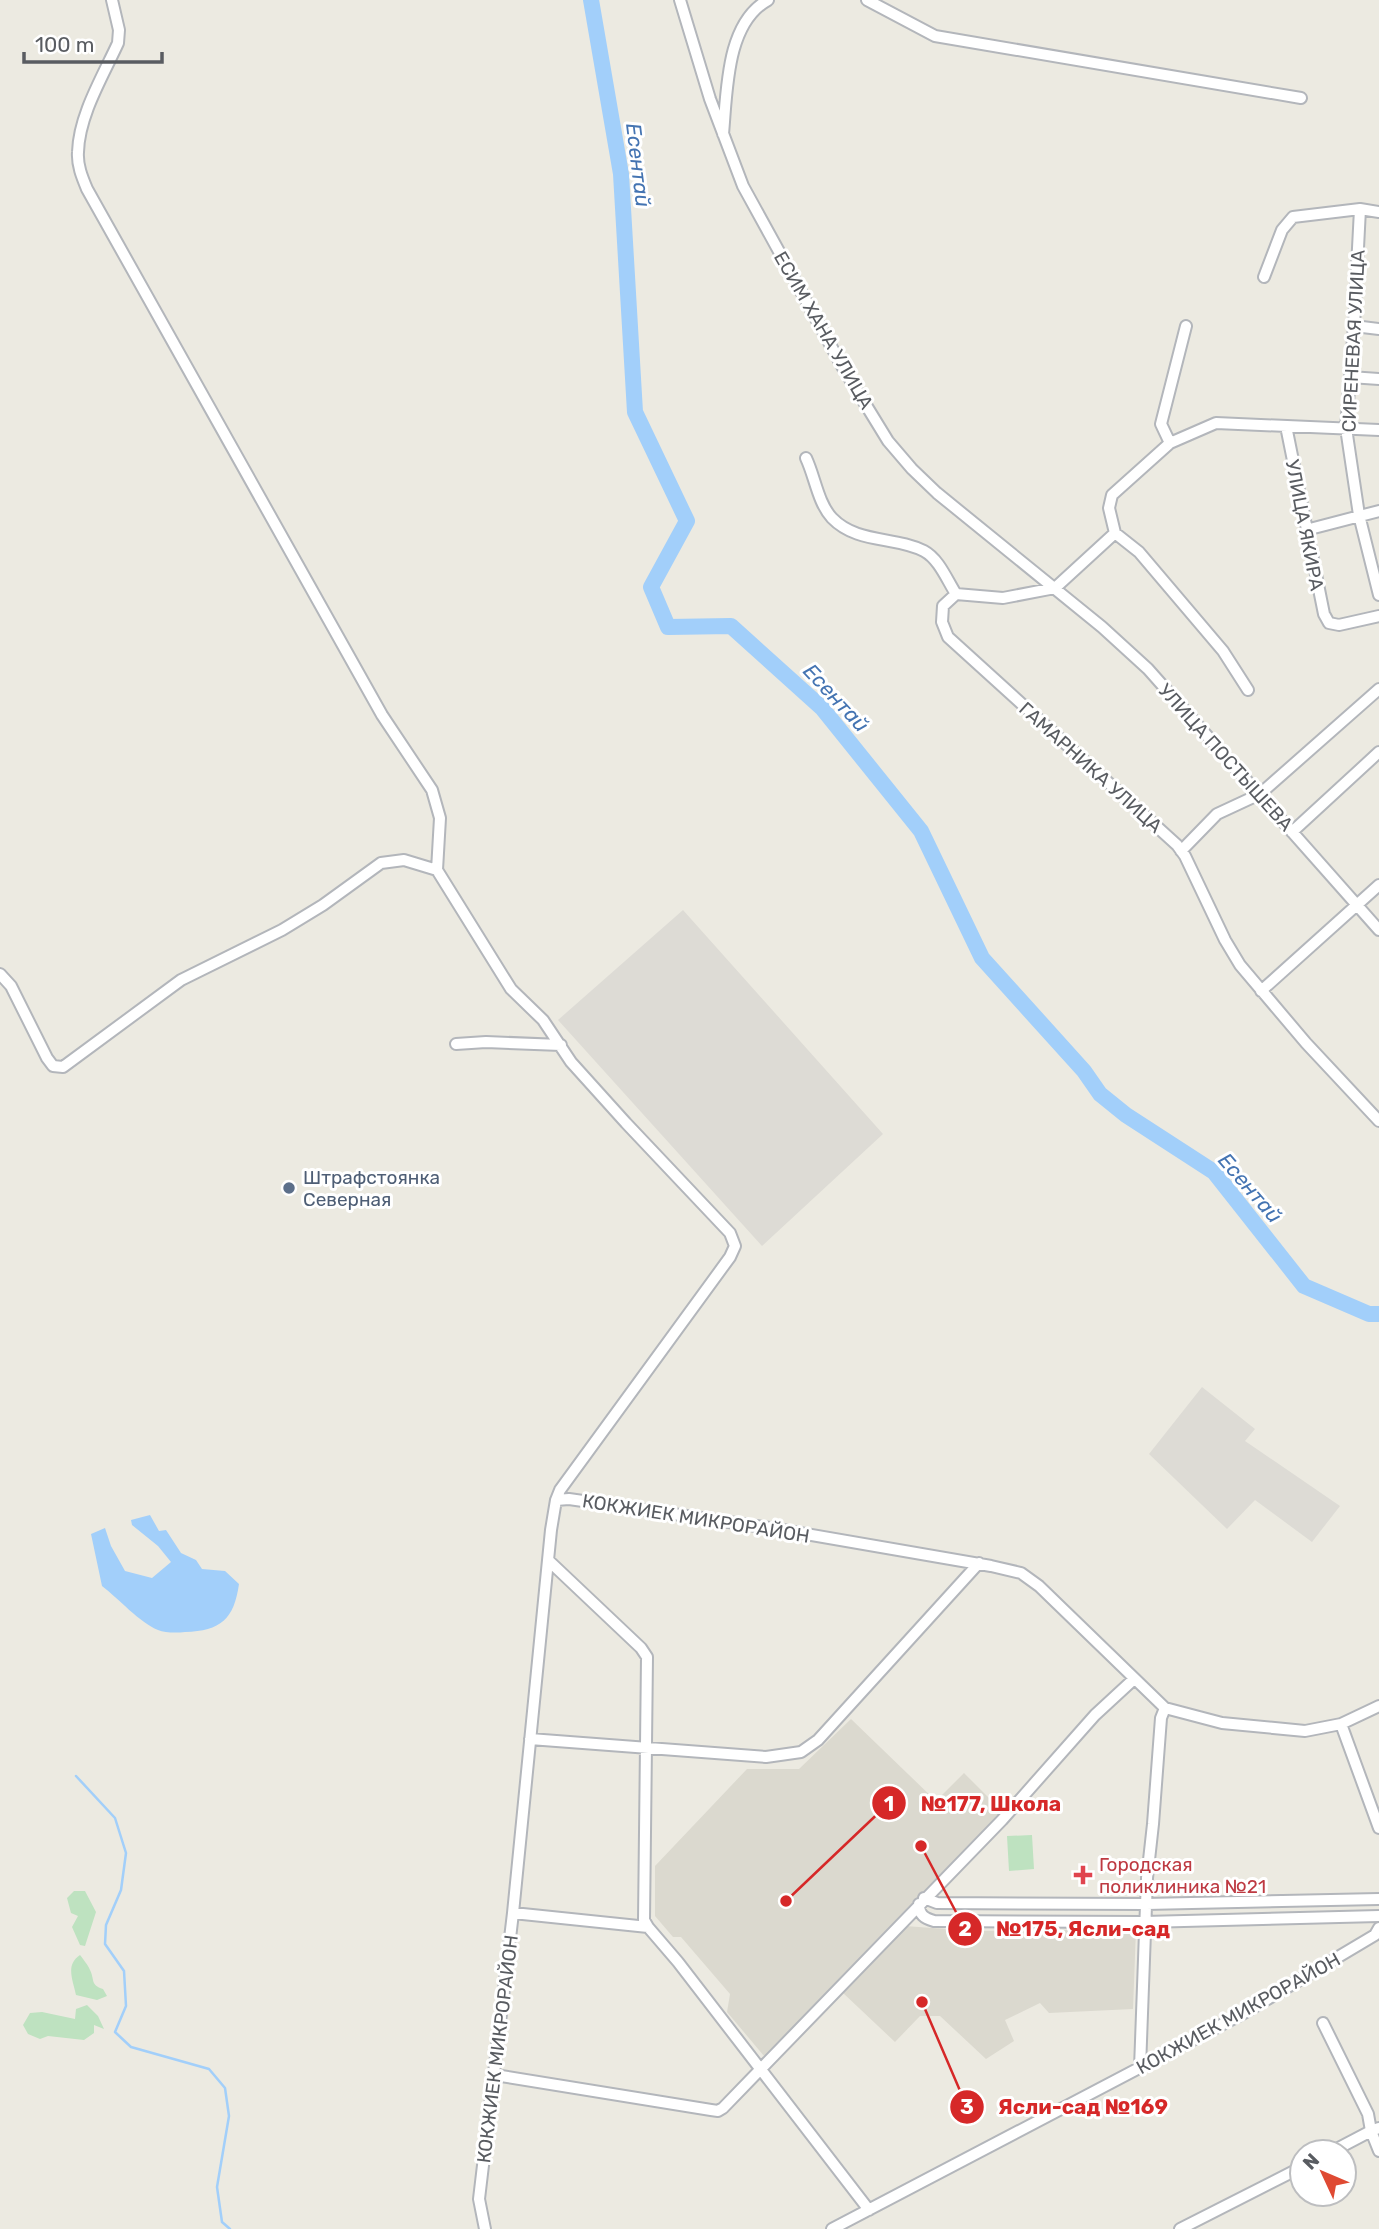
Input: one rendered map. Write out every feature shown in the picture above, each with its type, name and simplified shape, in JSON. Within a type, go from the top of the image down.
[{"type":"street","points":[[112,0],[119,30],[118,43],[86,114],[79,138],[78,154],[83,180],[130,269],[382,715],[432,790],[440,818],[437,870],[511,989],[543,1020],[571,1062],[730,1233],[736,1246],[560,1490],[556,1500]]},
{"type":"street","name":"ЕСИМ ХАНА УЛИЦА","points":[[680,0],[723,137],[743,186],[842,366],[888,441],[937,493],[1059,592]]},
{"type":"street","points":[[723,137],[728,85],[737,35],[756,6],[768,0]]},
{"type":"street","points":[[867,0],[934,36],[1301,98]]},
{"type":"street","points":[[1264,277],[1282,230],[1293,216],[1360,209],[1379,212]]},
{"type":"street","name":"СИРЕНЕВАЯ УЛИЦА","points":[[1360,209],[1346,428],[1359,516],[1379,595]]},
{"type":"street","points":[[1170,443],[1161,424],[1186,326]]},
{"type":"street","points":[[1354,326],[1379,328]]},
{"type":"street","points":[[1350,377],[1379,379]]},
{"type":"street","points":[[1248,690],[1223,651],[1139,552],[1115,533],[1109,508],[1112,495],[1170,443],[1216,423],[1379,430]]},
{"type":"street","name":"УЛИЦА ЯКИРА","points":[[1286,426],[1324,614],[1329,623],[1339,625],[1379,616]]},
{"type":"street","points":[[806,458],[817,490],[831,517],[844,527],[871,538],[924,551],[935,559],[956,594],[1003,598],[1059,592],[1115,533]]},
{"type":"street","points":[[1306,530],[1379,511]]},
{"type":"street","name":"УЛИЦА ПОСТЫШЕВА","points":[[1059,592],[1148,670],[1379,930]]},
{"type":"street","name":"ГАМАРНИКА УЛИЦА","points":[[956,594],[943,606],[942,622],[948,637],[1181,851],[1240,965],[1306,1043],[1379,1121]]},
{"type":"street","points":[[1181,851],[1217,814],[1260,794],[1379,690]]},
{"type":"street","points":[[1292,832],[1379,751]]},
{"type":"street","points":[[0,974],[11,986],[47,1058],[53,1066],[63,1067],[181,980],[282,930],[323,905],[381,863],[404,860],[437,870]]},
{"type":"street","points":[[1261,991],[1379,885]]},
{"type":"street","points":[[456,1044],[486,1042],[561,1045]]},
{"type":"street","name":"КОКЖИЕК МИКРОРАЙОН","points":[[485,2229],[479,2199],[513,1913],[556,1500],[569,1499],[777,1529],[979,1563],[1021,1573],[1039,1586],[1165,1708],[1222,1723],[1305,1731],[1341,1724],[1379,1706]]},
{"type":"street","points":[[548,1560],[641,1648],[647,1657],[644,1920],[869,2210]]},
{"type":"street","points":[[530,1739],[766,1757],[801,1752],[818,1740],[979,1563]]},
{"type":"street","points":[[495,2075],[718,2111],[1009,1813],[1095,1715],[1133,1679]]},
{"type":"street","points":[[1140,2068],[1146,1904],[1160,1718],[1165,1708]]},
{"type":"street","points":[[1341,1724],[1379,1828]]},
{"type":"street","points":[[921,1901],[1146,1904],[1379,1899]]},
{"type":"street","points":[[921,1901],[919,1912],[924,1918],[934,1921],[1145,1922],[1379,1916]]},
{"type":"street","points":[[513,1913],[648,1927]]},
{"type":"street","name":"КОКЖИЕК МИКРОРАЙОН","points":[[832,2229],[1244,2013],[1375,1935],[1379,1927]]},
{"type":"street","points":[[1323,2023],[1368,2114],[1379,2151]]},
{"type":"street","points":[[1358,2140],[1375,2133]]},
{"type":"street","points":[[1180,2229],[1288,2174]]},
{"type":"shaded area","points":[[683,910],[883,1134],[762,1246],[558,1020]]},
{"type":"shaded area","points":[[1202,1387],[1255,1429],[1245,1441],[1340,1506],[1312,1542],[1255,1500],[1227,1529],[1149,1454]]},
{"type":"shaded area","points":[[851,1719],[936,1801],[964,1773],[1004,1813],[767,2056],[764,2056],[727,2012],[730,1994],[681,1937],[673,1937],[655,1916],[655,1866],[747,1769],[799,1769]]},
{"type":"shaded area","points":[[905,1926],[973,1931],[1136,1929],[1133,2009],[1049,2013],[1040,2003],[1005,2020],[1014,2041],[986,2059],[940,2016],[920,2016],[895,2042],[842,1992]]},
{"type":"green space","points":[[1032,1835],[1034,1869],[1009,1871],[1007,1836]]},
{"type":"green space","points":[[74,1891],[85,1891],[96,1912],[85,1946],[80,1945],[72,1927],[78,1916],[71,1913],[67,1898]]},
{"type":"green space","points":[[80,1955],[89,1968],[94,1984],[103,1989],[107,1996],[97,2000],[76,1995],[71,1968]]},
{"type":"green space","points":[[87,2005],[98,2016],[104,2029],[94,2025],[94,2033],[84,2040],[48,2036],[40,2039],[28,2034],[23,2025],[30,2013],[42,2012],[75,2019],[76,2009]]},
{"type":"water","points":[[150,1515],[159,1531],[166,1530],[181,1553],[196,1560],[202,1569],[225,1571],[239,1584],[234,1606],[217,1626],[175,1633],[161,1631],[144,1622],[102,1586],[91,1534],[105,1528],[111,1546],[125,1571],[152,1578],[171,1562],[158,1546],[132,1525],[131,1520]]},
{"type":"waterway","name":"Есентай","points":[[591,0],[621,174],[635,412],[687,521],[651,587],[668,627],[731,626],[822,708],[921,831],[982,958],[1084,1071],[1100,1094],[1126,1115],[1214,1172],[1304,1286],[1369,1314],[1379,1314]]},
{"type":"waterway","points":[[76,1776],[115,1818],[126,1853],[121,1890],[106,1925],[105,1944],[124,1971],[126,2006],[115,2032],[131,2047],[209,2069],[225,2088],[229,2116],[217,2187],[222,2222],[230,2229]]},
{"type":"place","name":"Штрафстоянка Северная","points":[[289,1188]]},
{"type":"place","name":"№175, Ясли-сад","points":[[921,1846]]},
{"type":"place","name":"Городская поликлиника №21","points":[[1083,1875]]},
{"type":"place","name":"№177, Школа","points":[[786,1901]]},
{"type":"place","name":"Ясли-сад №169","points":[[922,2002]]}]
